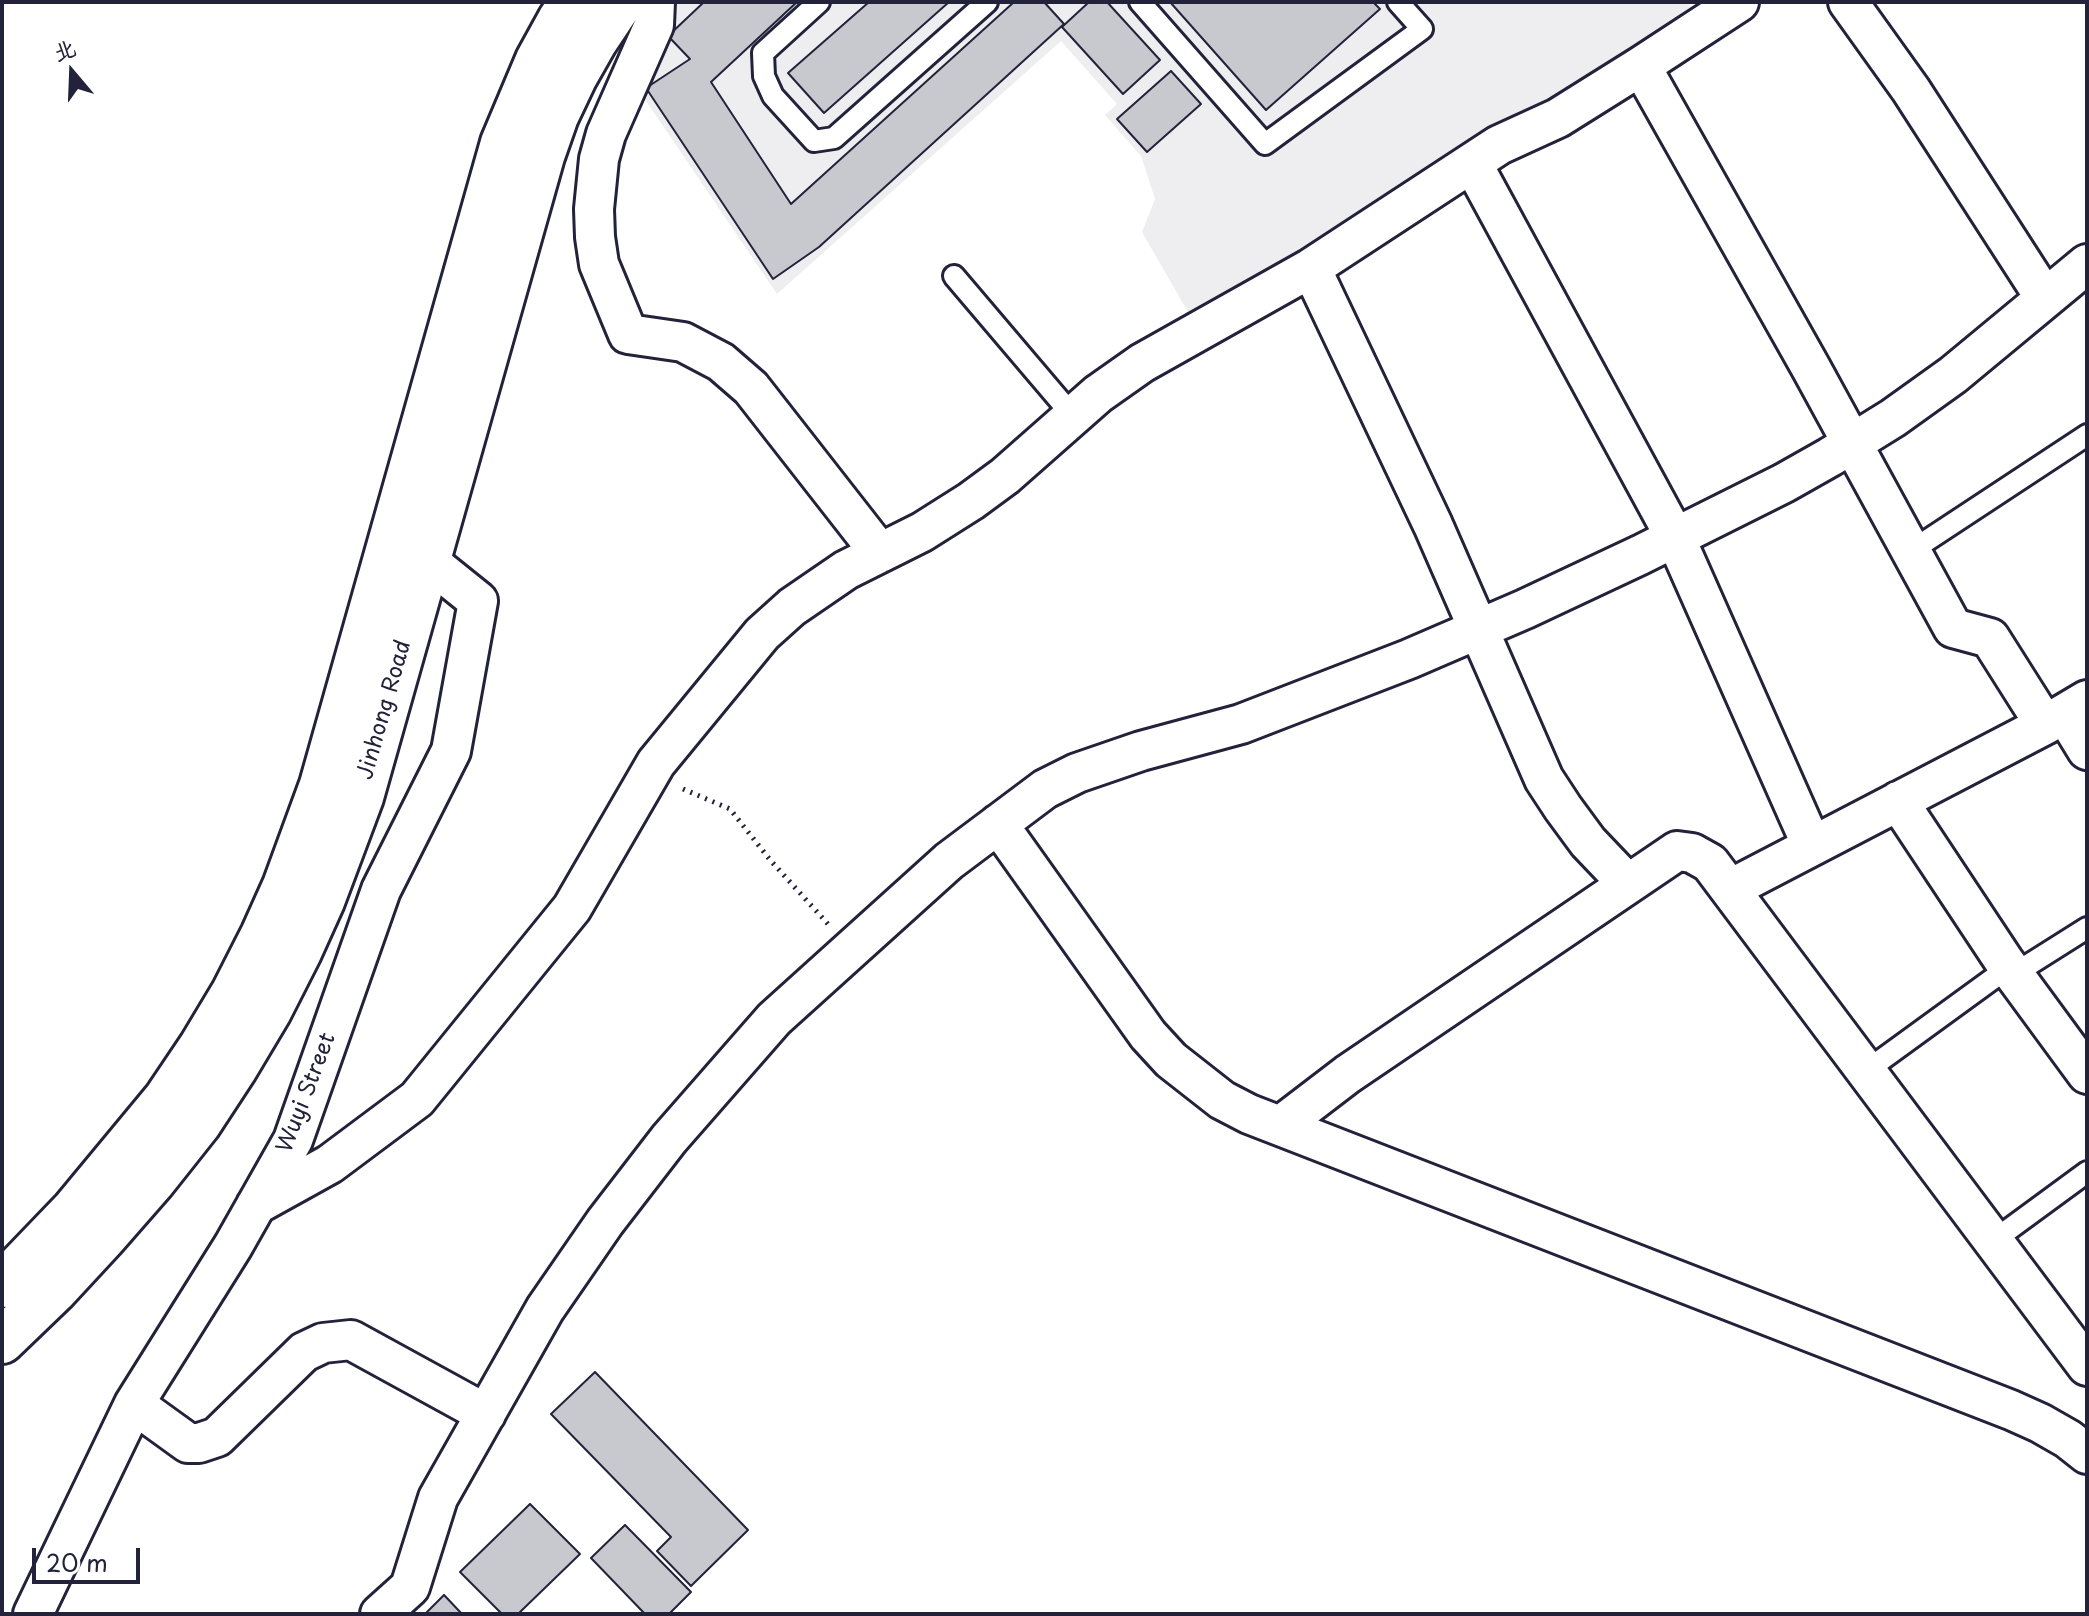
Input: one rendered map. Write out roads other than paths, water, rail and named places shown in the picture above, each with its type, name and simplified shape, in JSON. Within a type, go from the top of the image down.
[{"type":"main road","name":"Jinhong Road","points":[[2,1285],[74,1210],[166,1099],[234,992],[280,899],[322,785],[503,143],[538,60],[572,2]]},
{"type":"main road","name":"Jinhong Road","points":[[2,1341],[64,1280],[153,1181],[199,1123],[269,1011],[322,901],[361,797],[542,156],[574,78],[621,2]]},
{"type":"street","points":[[655,2],[654,25],[606,134],[599,159],[594,209],[599,264],[628,334],[683,342],[721,362],[751,388],[880,553]]},
{"type":"street","points":[[256,1205],[330,1164],[417,1099],[572,908],[656,763],[762,634],[792,607],[846,570],[922,532],[971,501],[1005,476],[1098,394],[1142,363],[1311,268],[1499,145],[1558,118],[1739,2]]},
{"type":"street","points":[[1848,2],[1911,90],[2045,298]]},
{"type":"street","points":[[1641,66],[1953,628],[1990,638],[2065,713],[2087,750]]},
{"type":"street","points":[[1472,163],[1675,537],[1812,846]]},
{"type":"street","points":[[1311,268],[1433,525],[1544,779],[1588,842],[1628,884]]},
{"type":"street","points":[[380,1614],[410,1587],[438,1498],[545,1309],[605,1222],[669,1139],[774,1019],[949,861],[1045,789],[1077,773],[1141,751],[1241,724],[1409,659],[1525,609],[1784,483],[1893,418],[1953,375],[2045,298],[2085,269]]},
{"type":"street","name":"Wuyi Street","points":[[33,1614],[134,1404],[233,1246],[293,1140],[381,890],[451,751],[478,601],[427,560]]},
{"type":"street","points":[[1730,889],[2065,713]]},
{"type":"street","points":[[1898,801],[2012,971],[2087,1074]]},
{"type":"street","points":[[998,824],[1148,1035],[1196,1082],[1222,1100],[1249,1114],[2011,1410],[2049,1428],[2087,1453]]},
{"type":"street","points":[[1280,1126],[1348,1074],[1677,851],[1692,853],[1710,863],[2087,1366]]},
{"type":"street","points":[[134,1404],[188,1443],[199,1443],[217,1437],[304,1352],[323,1343],[351,1340],[486,1414]]},
{"type":"lane","points":[[819,2],[763,53],[764,76],[773,96],[814,141],[834,138],[987,2]]},
{"type":"lane","points":[[1140,2],[1265,144],[1422,29],[1398,2]]},
{"type":"lane","points":[[954,276],[1073,416]]},
{"type":"lane","points":[[1911,551],[2087,435]]},
{"type":"lane","points":[[1866,1071],[2012,971],[2087,928]]},
{"type":"lane","points":[[1993,1241],[2087,1172]]}]
